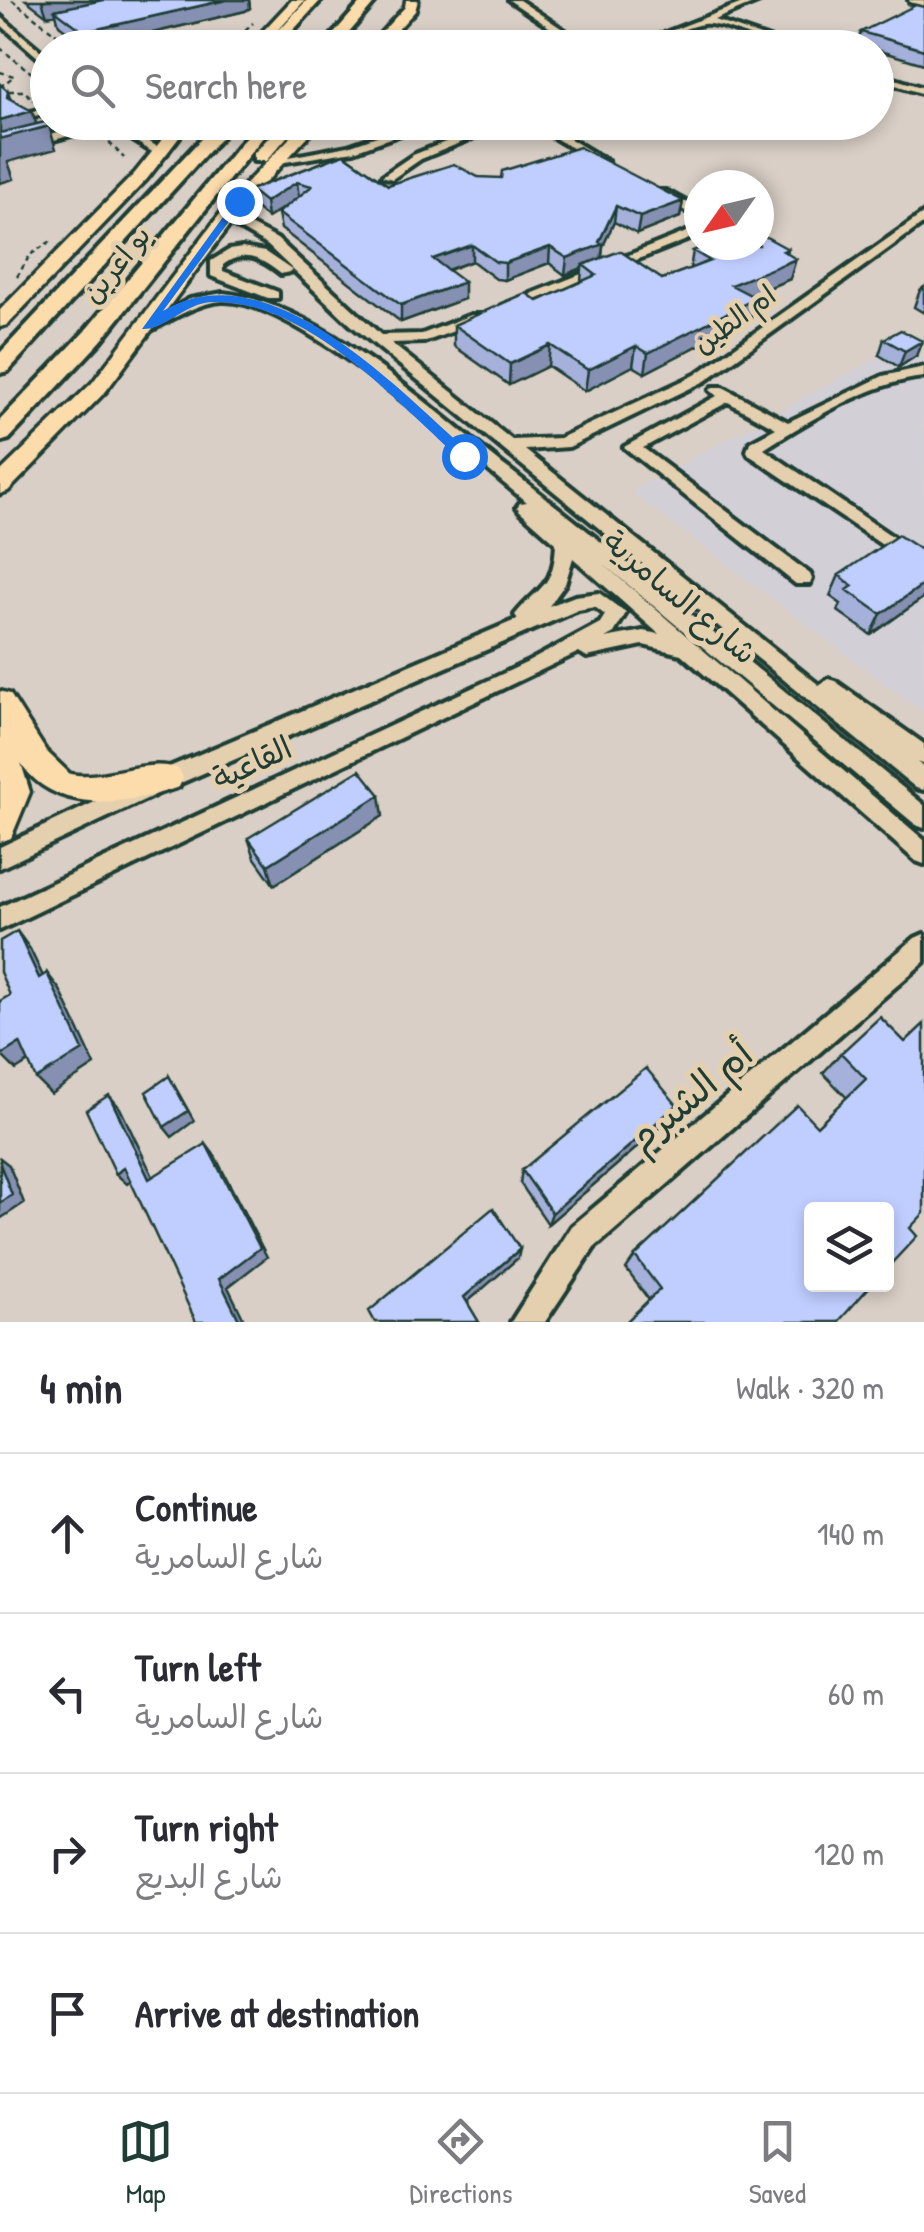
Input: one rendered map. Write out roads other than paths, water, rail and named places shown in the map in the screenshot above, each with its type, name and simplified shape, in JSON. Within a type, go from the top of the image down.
[{"type":"highway","points":[[286,30],[314,0]]},
{"type":"highway","points":[[344,30],[370,0]]},
{"type":"highway","points":[[369,30],[378,18]]},
{"type":"highway","points":[[144,214],[155,186],[189,140]]},
{"type":"highway","name":"بو اعرين","points":[[0,366],[211,140]]},
{"type":"highway","name":"بو اعرين","points":[[0,434],[93,336],[253,140]]},
{"type":"highway","points":[[197,210],[235,184],[285,140]]},
{"type":"main road","points":[[270,30],[299,0]]},
{"type":"main road","points":[[390,30],[411,8],[412,0]]},
{"type":"main road","points":[[0,320],[171,140]]},
{"type":"main road","points":[[0,486],[99,387],[228,219],[279,160],[290,140]]},
{"type":"main road","points":[[0,702],[39,770],[54,784],[84,790],[168,778]]},
{"type":"main road","points":[[0,744],[14,792],[0,828]]},
{"type":"street","points":[[513,0],[559,30]]},
{"type":"street","points":[[679,30],[758,0]]},
{"type":"street","points":[[913,0],[924,3]]},
{"type":"street","points":[[0,19],[30,46]]},
{"type":"street","points":[[706,20],[736,30]]},
{"type":"street","points":[[894,82],[924,92]]},
{"type":"street","points":[[20,116],[30,112]]},
{"type":"street","points":[[0,152],[43,140]]},
{"type":"street","points":[[139,140],[161,154]]},
{"type":"street","points":[[304,140],[311,148],[337,151]]},
{"type":"street","points":[[279,160],[337,151],[372,140]]},
{"type":"street","points":[[388,176],[417,157],[460,140]]},
{"type":"street","points":[[564,140],[614,168]]},
{"type":"street","points":[[564,155],[580,149]]},
{"type":"street","points":[[648,186],[684,206]]},
{"type":"street","name":"ام الطين","points":[[510,445],[564,443],[700,378],[916,231],[924,217]]},
{"type":"street","name":"شارع السامرية","points":[[228,219],[263,229],[344,312],[411,368],[924,780]]},
{"type":"street","points":[[377,339],[424,338],[684,237]]},
{"type":"street","points":[[344,312],[317,298],[262,254],[237,252],[216,264],[219,276],[275,295],[355,357]]},
{"type":"street","name":"شارع السامرية","points":[[146,327],[179,306],[210,298],[236,298],[283,313],[355,357],[557,516],[924,818]]},
{"type":"street","points":[[411,368],[424,338]]},
{"type":"street","points":[[924,372],[906,372],[756,446],[754,451],[924,567]]},
{"type":"street","points":[[700,378],[789,429]]},
{"type":"street","name":"شارع السامرية","points":[[395,389],[409,410],[696,651],[924,854]]},
{"type":"street","points":[[728,396],[632,448],[804,578]]},
{"type":"street","points":[[554,480],[554,461],[564,443]]},
{"type":"street","name":"القاعية","points":[[472,647],[532,610],[553,592],[564,568],[565,542]]},
{"type":"street","name":"القاعية","points":[[0,858],[168,778],[584,600],[600,600],[612,607],[613,624],[533,668],[0,919]]},
{"type":"street","name":"شارع السامرية","points":[[745,636],[775,651],[924,756]]},
{"type":"street","name":"القاعية","points":[[533,668],[616,640],[660,639],[696,651]]},
{"type":"street","name":"أم الشبرم","points":[[527,1322],[583,1237],[924,946]]}]
